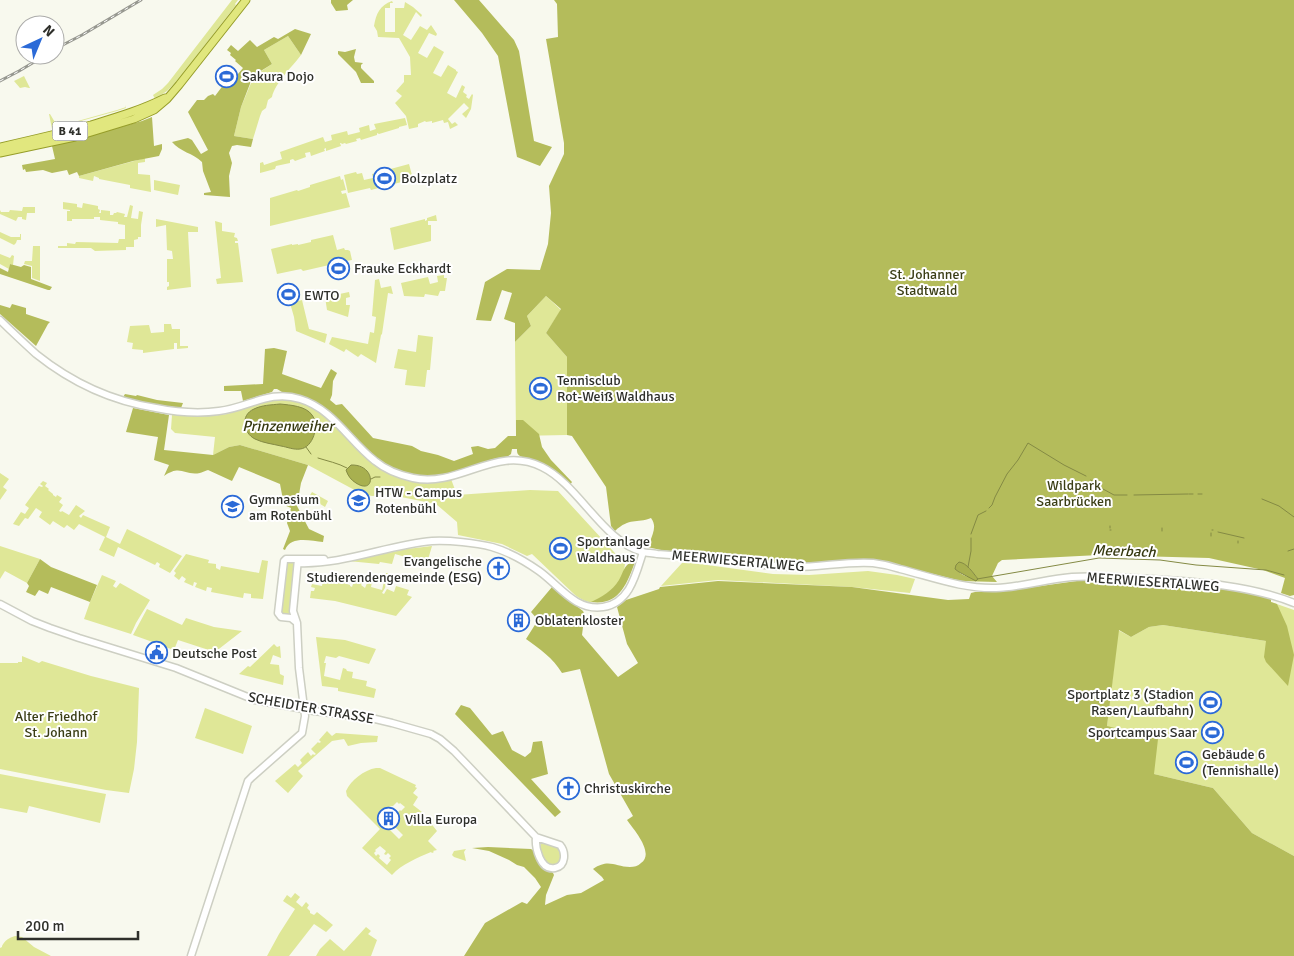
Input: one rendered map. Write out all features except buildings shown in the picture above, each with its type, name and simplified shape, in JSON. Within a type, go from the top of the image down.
[{"type":"main road","name":"B 41","points":[[0,153],[70,138],[134,119],[154,110],[184,80],[246,0]]},
{"type":"main road","name":"B 41","points":[[0,147],[71,131],[133,112],[172,94]]},
{"type":"main road","name":"MEERWIESERTALWEG","points":[[0,320],[57,369],[85,386],[107,396],[133,404],[171,411],[206,412],[230,410],[264,398],[277,396],[299,398],[325,412],[376,462],[391,471],[419,479],[451,477],[494,462],[510,460],[527,461],[544,468],[557,477],[614,536],[630,547],[643,552],[788,567],[862,562],[877,563],[952,584],[978,588],[1010,587],[1084,577],[1172,581],[1251,590],[1294,602]]},
{"type":"main road","points":[[293,617],[279,616],[278,610],[284,561],[286,559],[298,561],[356,557],[432,541],[490,547],[511,554],[529,564],[578,604],[594,608],[607,606],[625,595],[633,582],[643,552]]},
{"type":"main road","points":[[191,956],[248,781],[302,733],[305,716],[298,668],[297,623],[293,617],[298,561]]},
{"type":"main road","name":"SCHEIDTER STRASSE","points":[[0,604],[44,626],[175,668],[243,696],[304,709],[380,720],[435,737],[454,750],[536,837],[557,843],[563,847],[564,858],[558,867],[548,867],[540,859],[536,846],[536,837]]},
{"type":"green space","points":[[232,0],[238,0],[236,5],[178,80],[155,99],[153,95],[168,83]]},
{"type":"green space","points":[[331,0],[353,0],[347,5],[348,10],[336,11]]},
{"type":"green space","points":[[454,0],[479,0],[514,40],[519,51],[534,141],[552,147],[540,166],[517,157],[498,56],[482,33]]},
{"type":"green space","name":"St. Johanner Stadtwald","points":[[554,0],[1294,0],[1294,595],[1290,596],[1281,593],[1285,578],[1263,570],[1209,558],[1099,555],[1002,560],[998,563],[992,576],[997,582],[961,581],[877,560],[781,564],[712,556],[696,551],[688,553],[661,550],[638,545],[640,538],[650,542],[654,527],[651,518],[629,522],[615,531],[611,526],[606,487],[572,436],[567,435],[567,357],[546,333],[561,309],[546,296],[527,316],[531,326],[515,342],[515,323],[504,319],[512,293],[502,290],[491,321],[476,320],[485,282],[507,269],[540,270],[548,244],[551,213],[549,186],[564,154],[564,143],[546,39],[558,37],[557,4]],"holes":[[[956,565],[968,567],[978,579],[966,576],[956,569]]]},
{"type":"green space","points":[[392,1],[393,3],[390,3],[390,8],[385,8],[385,32],[395,32],[395,8],[404,8],[405,2],[413,7],[422,15],[421,17],[416,12],[403,35],[411,40],[420,26],[427,30],[431,25],[437,34],[436,36],[429,33],[418,53],[427,58],[434,46],[444,52],[433,73],[441,77],[448,65],[458,72],[447,93],[456,98],[462,85],[465,87],[463,92],[467,95],[466,97],[469,99],[473,95],[471,109],[466,118],[462,114],[469,108],[464,103],[448,119],[452,124],[455,122],[458,125],[450,129],[448,122],[444,123],[443,120],[432,123],[432,121],[425,121],[418,124],[418,127],[409,129],[406,116],[395,103],[402,96],[396,91],[404,82],[404,75],[411,75],[410,57],[399,38],[378,37],[374,26],[379,10]]},
{"type":"green space","points":[[295,29],[311,34],[301,55],[288,36],[264,50],[272,64],[253,76],[241,107],[234,136],[253,139],[251,147],[232,146],[229,153],[232,163],[229,176],[230,197],[204,195],[204,193],[211,192],[203,171],[202,162],[172,142],[188,138],[192,140],[201,154],[208,150],[188,112],[197,100],[204,100],[213,94],[215,96],[224,84],[227,87],[243,68],[227,50],[231,45],[238,51],[250,40],[257,47],[274,37],[278,39]]},
{"type":"green space","points":[[288,36],[301,55],[280,81],[272,97],[268,100],[266,108],[260,116],[253,139],[234,136],[241,107],[254,76],[272,64],[264,50]]},
{"type":"green space","points":[[356,49],[355,62],[363,63],[361,68],[374,83],[361,83],[356,72],[338,54],[338,51],[345,52]]},
{"type":"green space","points":[[24,76],[30,88],[20,88],[14,81]]},
{"type":"green space","points":[[126,107],[52,129],[49,114],[56,124],[59,123],[60,126]]},
{"type":"green space","points":[[152,117],[154,146],[162,144],[159,156],[79,176],[77,172],[69,175],[67,170],[52,173],[43,170],[26,172],[25,169],[23,170],[22,165],[55,159],[52,146]]},
{"type":"green space","points":[[405,118],[407,125],[377,133],[377,135],[361,140],[360,138],[356,139],[357,141],[346,144],[340,143],[341,146],[326,151],[326,148],[324,149],[325,151],[311,156],[310,152],[305,153],[306,157],[295,161],[293,159],[290,160],[290,163],[276,166],[275,169],[260,173],[260,163],[263,162],[264,165],[282,159],[280,152],[323,137],[325,142],[332,140],[331,135],[347,131],[348,135],[360,132],[359,128],[369,125],[370,131],[376,129],[374,124]]},
{"type":"green space","points":[[145,158],[145,162],[138,163],[138,174],[150,175],[151,192],[130,188],[130,185],[99,179],[94,176],[93,181],[79,178],[79,176]]},
{"type":"green space","points":[[409,164],[413,179],[371,190],[370,188],[348,193],[344,175],[356,172],[357,174],[362,173],[364,180],[373,178],[372,174]]},
{"type":"green space","points":[[340,176],[341,180],[343,179],[346,190],[341,191],[342,194],[346,193],[350,207],[270,226],[270,198],[298,191],[310,187],[310,185]]},
{"type":"green space","points":[[154,180],[180,185],[178,195],[154,190]]},
{"type":"green space","points":[[63,202],[77,204],[77,207],[82,208],[83,203],[98,206],[99,213],[101,213],[101,210],[110,211],[110,215],[117,212],[125,214],[124,217],[127,217],[130,205],[133,206],[131,218],[138,219],[139,211],[143,212],[141,237],[134,240],[134,247],[126,247],[126,250],[95,251],[91,248],[58,248],[58,246],[67,246],[67,243],[118,243],[119,239],[125,239],[125,225],[118,224],[118,222],[100,220],[100,217],[67,221],[67,211],[70,210],[63,209]]},
{"type":"green space","points":[[23,207],[35,207],[35,213],[27,213],[26,220],[18,217],[16,221],[0,214],[0,210],[1,212],[9,212],[10,210],[22,211]]},
{"type":"green space","points":[[436,215],[437,221],[428,221],[428,225],[431,225],[431,241],[394,250],[390,228],[425,219],[425,221],[427,218]]},
{"type":"green space","points":[[156,219],[198,227],[198,232],[188,232],[191,287],[167,290],[169,282],[167,282],[167,259],[173,259],[172,251],[167,250],[166,225],[156,227]]},
{"type":"green space","points":[[215,221],[222,223],[222,231],[235,233],[234,237],[238,241],[235,241],[235,243],[238,243],[243,282],[217,284],[216,279],[221,278]]},
{"type":"green space","points":[[0,232],[11,237],[20,237],[21,234],[21,240],[17,240],[14,245],[0,238]]},
{"type":"green space","points":[[333,235],[337,250],[344,248],[350,251],[352,260],[341,262],[340,257],[337,258],[338,263],[303,271],[301,269],[277,274],[271,249],[292,244],[298,245]]},
{"type":"green space","points":[[33,246],[40,246],[40,281],[32,278],[32,266],[24,264],[25,261],[32,261]]},
{"type":"green space","points":[[0,254],[10,258],[12,255],[14,256],[13,265],[10,264],[9,269],[0,264]]},
{"type":"green space","points":[[10,264],[31,267],[31,279],[52,287],[48,290],[0,274],[0,268],[8,272]]},
{"type":"green space","points":[[444,275],[444,278],[447,278],[445,291],[440,291],[438,296],[425,294],[424,297],[404,296],[401,283],[428,277],[430,284],[438,282],[437,276]]},
{"type":"green space","points":[[379,279],[381,288],[391,286],[393,294],[388,293],[376,363],[361,354],[358,357],[346,349],[344,352],[329,344],[332,337],[368,344],[370,332],[374,333],[376,317],[372,316],[375,280]]},
{"type":"green space","points":[[349,292],[350,297],[346,298],[346,305],[350,305],[348,317],[327,310],[325,297]]},
{"type":"green space","name":"Tennisclub Rot-Weiß Waldhaus","points":[[546,296],[561,310],[546,333],[567,357],[567,435],[516,436],[515,342],[531,326],[527,316]]},
{"type":"green space","points":[[302,300],[309,329],[327,334],[325,343],[296,331],[290,303]]},
{"type":"green space","points":[[12,304],[26,308],[26,314],[50,322],[36,346],[0,314],[0,305],[10,308]]},
{"type":"green space","points":[[164,324],[171,324],[172,329],[180,329],[180,346],[188,346],[188,348],[177,349],[177,343],[174,343],[174,349],[143,353],[143,350],[132,349],[133,343],[127,342],[130,326],[149,325],[151,333],[164,332]]},
{"type":"green space","points":[[418,335],[433,337],[430,370],[427,370],[425,387],[405,385],[407,370],[394,368],[398,349],[416,352]]},
{"type":"green space","points":[[274,348],[287,351],[282,374],[321,388],[331,369],[337,373],[333,381],[330,400],[336,405],[342,404],[373,438],[412,446],[421,451],[454,461],[473,454],[471,447],[495,448],[508,436],[516,436],[516,420],[523,420],[539,434],[542,447],[551,460],[572,482],[570,485],[558,473],[547,466],[521,457],[517,449],[512,449],[511,454],[507,457],[493,459],[450,474],[429,477],[402,472],[377,459],[344,426],[299,396],[274,389],[272,392],[243,401],[241,391],[224,391],[224,386],[263,384],[265,349]]},
{"type":"green space","points":[[125,394],[183,403],[181,408],[150,404],[123,397]]},
{"type":"green space","points":[[281,398],[303,402],[324,414],[390,473],[451,479],[457,495],[530,490],[558,491],[625,564],[621,584],[604,598],[587,602],[575,595],[532,554],[527,556],[502,544],[458,535],[457,522],[436,504],[391,495],[372,496],[362,494],[308,465],[240,445],[229,447],[213,455],[215,437],[175,433],[171,429],[172,415],[210,416],[227,414]]},
{"type":"green space","points":[[133,408],[169,415],[164,450],[213,455],[229,447],[240,445],[308,465],[301,483],[297,506],[309,529],[324,536],[323,542],[296,541],[288,545],[285,550],[283,549],[290,531],[287,523],[291,508],[284,505],[280,484],[239,467],[232,481],[208,470],[201,473],[175,471],[164,476],[169,465],[154,460],[158,437],[126,432]]},
{"type":"green space","points":[[0,473],[9,479],[3,487],[7,490],[0,500]]},
{"type":"green space","points":[[43,481],[47,483],[45,486],[53,495],[62,498],[59,502],[63,505],[59,511],[69,515],[76,505],[85,511],[79,516],[81,518],[83,515],[110,527],[106,537],[120,544],[127,529],[182,556],[170,573],[159,567],[160,564],[157,562],[155,565],[118,547],[114,557],[99,550],[105,537],[79,524],[74,530],[67,525],[64,528],[53,521],[50,525],[39,517],[42,512],[36,508],[28,519],[25,518],[19,526],[13,524],[21,512],[25,514],[29,508],[25,505],[39,486],[43,486],[40,484]]},
{"type":"green space","points":[[312,492],[328,501],[325,507],[309,497]]},
{"type":"green space","points":[[0,546],[40,559],[27,583],[5,571],[0,579]]},
{"type":"green space","points":[[432,546],[427,563],[395,554],[392,564],[348,561],[407,549]]},
{"type":"green space","points":[[186,554],[209,560],[208,563],[216,564],[216,568],[220,570],[221,566],[259,573],[262,560],[268,561],[263,599],[251,598],[251,594],[244,593],[243,598],[211,592],[212,588],[207,587],[206,591],[195,587],[197,583],[194,582],[193,586],[184,582],[186,579],[182,576],[179,580],[174,576],[176,573],[174,571]]},
{"type":"green space","points":[[40,559],[51,567],[97,585],[90,602],[51,587],[48,594],[39,590],[35,596],[26,592],[29,586],[27,583]]},
{"type":"green space","points":[[293,561],[295,564],[291,614],[287,616],[280,614],[285,564]]},
{"type":"green space","points":[[632,561],[635,562],[625,585],[615,597],[609,601],[591,602],[603,596],[613,587],[619,580],[625,567]]},
{"type":"green space","points":[[685,562],[773,574],[809,575],[868,571],[915,579],[910,593],[852,587],[718,580],[661,586]]},
{"type":"green space","points":[[386,573],[388,573],[382,593],[384,594],[387,589],[394,592],[396,586],[409,590],[407,595],[412,597],[396,616],[335,601],[310,598],[311,591],[314,591],[315,588],[311,587],[312,584],[322,586],[323,580],[348,582],[347,584],[352,587],[354,581],[363,582],[361,585],[365,588],[370,576],[373,577],[371,587],[382,590]]},
{"type":"green space","points":[[102,575],[116,581],[113,586],[116,588],[120,583],[150,600],[131,634],[84,619]]},
{"type":"green space","points":[[1084,580],[1144,582],[1229,590],[1271,598],[1271,602],[1277,604],[1287,626],[1294,655],[1288,686],[1266,662],[1264,657],[1266,641],[1163,625],[1149,627],[1131,637],[1119,630],[1107,726],[1158,739],[1154,774],[1213,788],[1252,833],[1294,856],[1294,956],[464,956],[485,923],[522,902],[527,904],[541,887],[524,867],[489,851],[472,848],[531,849],[534,851],[537,858],[554,875],[546,895],[545,905],[567,895],[581,893],[604,880],[593,869],[603,864],[633,867],[645,859],[645,848],[627,820],[633,816],[609,774],[580,669],[562,673],[550,658],[526,639],[538,620],[531,612],[552,587],[583,611],[587,621],[583,627],[582,635],[618,677],[638,663],[627,644],[617,607],[626,600],[659,589],[660,587],[718,581],[852,587],[948,600],[969,599],[971,593],[975,592],[1006,591]]},
{"type":"green space","name":"Sportcampus Saar","points":[[1271,602],[1294,610],[1294,856],[1252,833],[1213,788],[1154,774],[1107,726],[1118,630],[1131,637],[1149,627],[1163,625],[1266,641]]},
{"type":"green space","points":[[147,609],[182,625],[186,618],[214,627],[242,631],[215,652],[178,640],[174,650],[165,647],[165,644],[162,643],[161,645],[133,635]]},
{"type":"green space","points":[[316,637],[345,640],[376,649],[369,664],[339,656],[336,658],[326,656],[324,663],[326,663],[324,676],[340,680],[343,668],[353,672],[352,678],[367,681],[366,686],[376,689],[374,698],[338,691],[338,688],[322,686]]},
{"type":"green space","points":[[274,644],[277,647],[280,646],[281,658],[273,655],[270,664],[279,665],[280,674],[284,676],[283,685],[239,674],[248,666],[250,667]]},
{"type":"green space","name":"Alter Friedhof St. Johann","points":[[22,656],[39,663],[42,661],[139,688],[137,742],[129,793],[0,769],[0,663],[22,662]]},
{"type":"green space","points":[[461,705],[470,708],[492,735],[503,731],[512,750],[525,757],[531,752],[533,742],[542,741],[548,774],[531,779],[561,812],[555,817],[455,714]]},
{"type":"green space","points":[[205,708],[252,726],[243,754],[195,738]]},
{"type":"green space","points":[[327,731],[332,736],[336,733],[378,736],[377,742],[348,746],[344,739],[332,741],[298,771],[303,776],[288,793],[275,781],[295,764],[298,767],[302,763],[300,760],[308,752],[311,756],[316,754],[311,749],[318,742],[321,742],[319,740]]},
{"type":"green space","points":[[380,768],[416,785],[415,787],[417,788],[413,793],[418,797],[413,805],[422,812],[437,831],[428,841],[437,850],[410,862],[392,875],[362,848],[380,829],[347,796],[346,791],[355,779],[371,769]],"holes":[[[397,802],[405,807],[389,821],[403,835],[399,839],[383,823],[388,817],[386,815],[390,810],[389,807]],[[380,846],[386,851],[384,854],[388,853],[391,856],[389,858],[391,860],[387,865],[379,858],[378,854],[376,856],[374,853]]]},
{"type":"green space","points":[[0,774],[106,794],[100,823],[29,806],[27,813],[0,808]]},
{"type":"green space","points":[[541,841],[557,846],[563,854],[556,866],[552,867],[549,865],[543,856]]},
{"type":"green space","points":[[466,849],[464,852],[466,861],[452,855],[454,851]]},
{"type":"green space","points":[[295,893],[300,897],[296,902],[302,907],[306,902],[309,905],[307,908],[310,913],[314,915],[317,912],[333,925],[326,932],[314,924],[289,956],[267,956],[295,909],[283,901],[287,895],[291,898]]},
{"type":"green space","points":[[366,927],[371,931],[368,934],[377,940],[371,956],[316,956],[330,939],[344,951]]},
{"type":"green space","points":[[15,936],[22,937],[34,947],[51,956],[0,956],[0,948],[3,944]]},
{"type":"water","name":"Prinzenweiher","points":[[280,404],[302,408],[312,415],[315,424],[314,435],[305,448],[295,449],[265,442],[255,439],[248,433],[245,420],[250,412],[267,405]]},
{"type":"water","points":[[351,465],[365,469],[369,474],[370,483],[367,486],[356,483],[350,478],[346,470]]},
{"type":"water","points":[[959,562],[965,564],[970,569],[978,579],[976,581],[955,569]]},
{"type":"waterway","points":[[989,508],[1007,474],[1028,443],[1086,476]]},
{"type":"waterway","points":[[306,447],[311,454]]},
{"type":"waterway","points":[[318,458],[347,468]]},
{"type":"waterway","points":[[371,479],[380,477]]},
{"type":"waterway","points":[[1091,480],[1099,486]]},
{"type":"waterway","points":[[1103,489],[1114,495],[1127,495]]},
{"type":"waterway","points":[[1134,495],[1188,494]]},
{"type":"waterway","points":[[1262,499],[1279,506],[1294,517]]},
{"type":"waterway","points":[[971,534],[978,515],[986,511]]},
{"type":"waterway","points":[[1218,532],[1244,538]]},
{"type":"waterway","points":[[968,567],[971,538]]},
{"type":"waterway","points":[[1288,551],[1294,549]]},
{"type":"waterway","name":"Meerbach","points":[[977,579],[1099,558],[1160,560],[1196,565],[1266,570],[1284,575]]},
{"type":"railway","points":[[65,44],[141,0]]},
{"type":"railway","points":[[0,81],[29,65]]},
{"type":"place","name":"Sakura Dojo","points":[[226,76]]},
{"type":"place","name":"Bolzplatz","points":[[385,178]]},
{"type":"place","name":"Frauke Eckhardt","points":[[338,268]]},
{"type":"place","name":"EWTO","points":[[288,295]]},
{"type":"place","name":"Tennisclub Rot-Weiß Waldhaus","points":[[541,388]]},
{"type":"place","name":"HTW - Campus Rotenbühl","points":[[359,500]]},
{"type":"place","name":"Gymnasium am Rotenbühl","points":[[233,507]]},
{"type":"place","name":"Sportanlage Waldhaus","points":[[561,549]]},
{"type":"place","name":"Evangelische Studierendengemeinde (ESG)","points":[[498,569]]},
{"type":"place","name":"Oblatenkloster","points":[[519,620]]},
{"type":"place","name":"Deutsche Post","points":[[156,653]]},
{"type":"place","name":"Sportplatz 3 (Stadion Rasen/Laufbahn)","points":[[1210,702]]},
{"type":"place","name":"Sportcampus Saar","points":[[1213,732]]},
{"type":"place","name":"Gebäude 6 (Tennishalle)","points":[[1186,762]]},
{"type":"place","name":"Christuskirche","points":[[568,788]]},
{"type":"place","name":"Villa Europa","points":[[389,819]]},
{"type":"park label","name":"Wildpark Saarbrücken","points":[[1074,494]]}]
